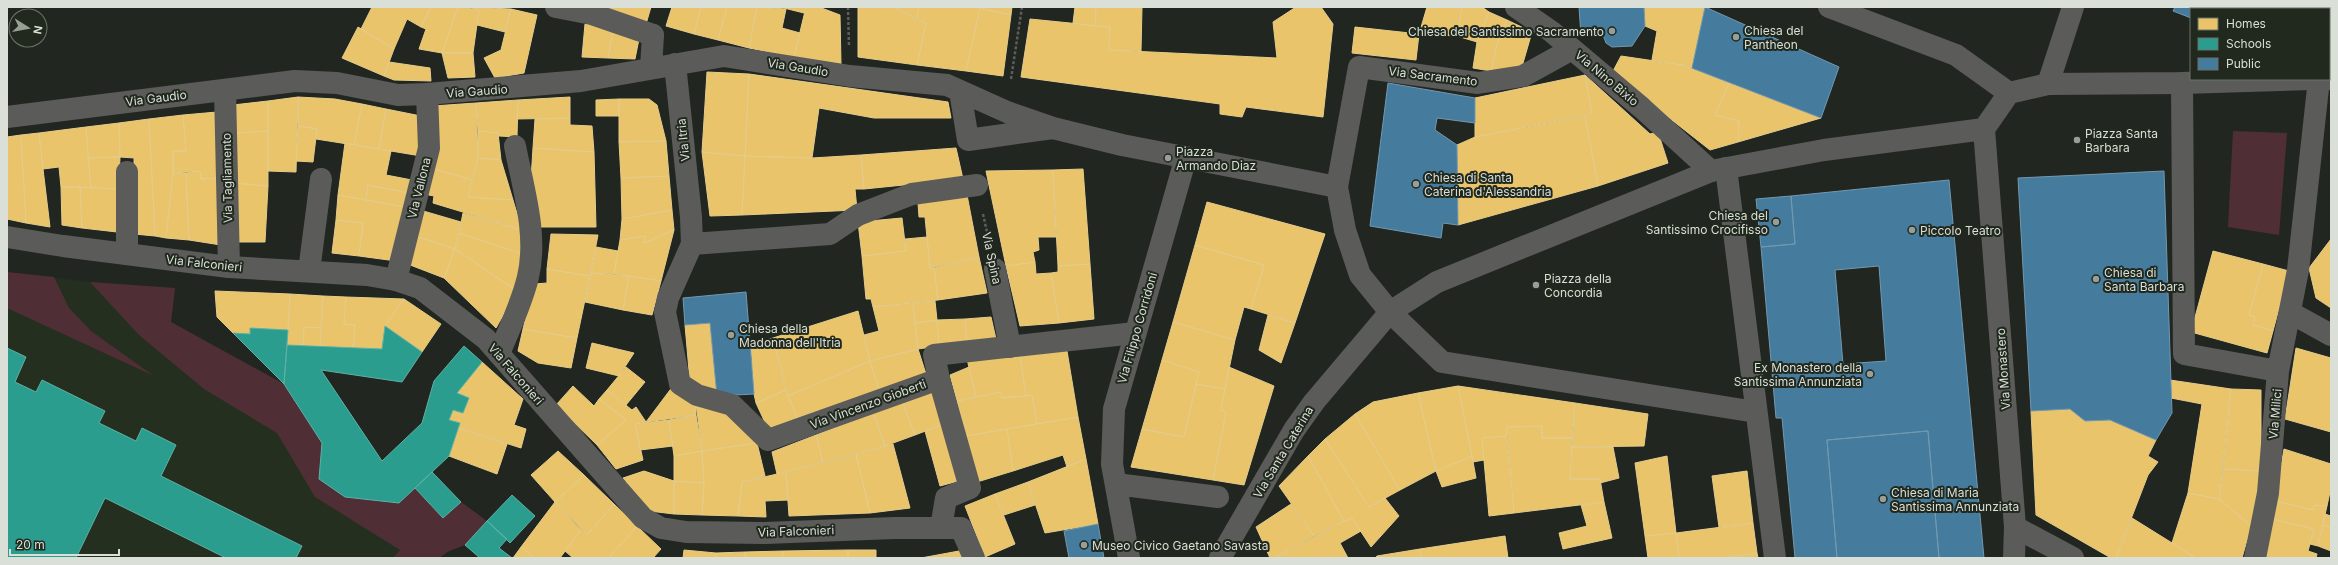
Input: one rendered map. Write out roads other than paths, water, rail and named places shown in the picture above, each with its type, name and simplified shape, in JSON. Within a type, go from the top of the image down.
[{"type":"street","points":[[556,7],[592,14],[653,36],[651,68]]},
{"type":"street","name":"Via Nino Bixio","points":[[1516,7],[1536,18],[1642,108],[1693,155],[1727,168]]},
{"type":"street","points":[[1829,7],[1956,55],[2009,93]]},
{"type":"street","points":[[2048,84],[2073,7]]},
{"type":"street","name":"Via Sacramento","points":[[1337,187],[1349,114],[1359,67],[1478,82],[1523,76],[1572,49]]},
{"type":"street","name":"Via Gaudio","points":[[7,117],[295,81],[338,83],[398,94],[427,94],[582,81],[724,56],[850,76],[953,88],[1007,112],[1053,128],[1122,145],[1337,187]]},
{"type":"street","name":"Via Itria","points":[[674,64],[691,217],[692,244]]},
{"type":"street","points":[[1775,558],[1727,168],[1824,150],[1984,129],[2009,93],[2048,84],[2182,83],[2277,80]]},
{"type":"street","name":"Via Milici","points":[[2255,558],[2268,493],[2278,371],[2291,313],[2298,270],[2319,80]]},
{"type":"street","points":[[2182,83],[2184,354],[2278,371]]},
{"type":"street","points":[[953,88],[968,140],[1053,128]]},
{"type":"street","name":"Via Tagliamento","points":[[225,90],[229,266]]},
{"type":"street","name":"Via Vallona","points":[[396,280],[429,148],[427,94]]},
{"type":"street","name":"Via Monastero","points":[[1984,129],[2015,527],[2014,558]]},
{"type":"street","points":[[499,354],[528,276],[531,246],[529,216],[515,146]]},
{"type":"street","name":"Via Filippo Corridoni","points":[[1129,558],[1114,474],[1114,408],[1186,157]]},
{"type":"street","name":"Via Santa Caterina","points":[[1220,558],[1294,430],[1314,402],[1390,312],[1437,282],[1727,168]]},
{"type":"street","points":[[127,172],[127,254]]},
{"type":"street","points":[[310,271],[321,179]]},
{"type":"street","points":[[692,244],[830,234],[858,216],[912,194],[977,184]]},
{"type":"street","points":[[1337,187],[1345,230],[1360,275],[1390,312],[1442,362],[1757,418]]},
{"type":"street","name":"Via Falconieri","points":[[7,236],[127,254],[229,266],[367,275],[396,280],[420,288],[486,339],[643,518],[661,528],[686,532],[765,533],[961,528],[974,558]]},
{"type":"street","name":"Via Vincenzo Gioberti","points":[[692,244],[668,298],[665,312],[680,384],[697,395],[732,405],[768,440],[939,378],[934,355],[1136,333]]},
{"type":"street","name":"Via Spina","points":[[995,269],[1010,347]]},
{"type":"street","points":[[2291,313],[2331,335]]},
{"type":"street","points":[[939,378],[970,488],[946,498],[941,528]]},
{"type":"street","points":[[1114,474],[1218,497]]},
{"type":"street","points":[[2015,527],[2073,558]]},
{"type":"place","name":"Chiesa del Santissimo Sacramento","points":[[1612,31]]},
{"type":"place","name":"Chiesa del Pantheon","points":[[1736,37]]},
{"type":"place","name":"Piazza Santa Barbara","points":[[2077,140]]},
{"type":"place","name":"Piazza Armando Diaz","points":[[1168,158]]},
{"type":"place","name":"Chiesa di Santa Caterina d'Alessandria","points":[[1416,184]]},
{"type":"place","name":"Chiesa del Santissimo Crocifisso","points":[[1776,222]]},
{"type":"place","name":"Piccolo Teatro","points":[[1912,230]]},
{"type":"place","name":"Chiesa di Santa Barbara","points":[[2096,279]]},
{"type":"place","name":"Piazza della Concordia","points":[[1536,285]]},
{"type":"place","name":"Chiesa della Madonna dell'Itria","points":[[731,335]]},
{"type":"place","name":"Ex Monastero della Santissima Annunziata","points":[[1870,374]]},
{"type":"place","name":"Chiesa di Maria Santissima Annunziata","points":[[1883,499]]},
{"type":"place","name":"Museo Civico Gaetano Savasta","points":[[1084,545]]}]
